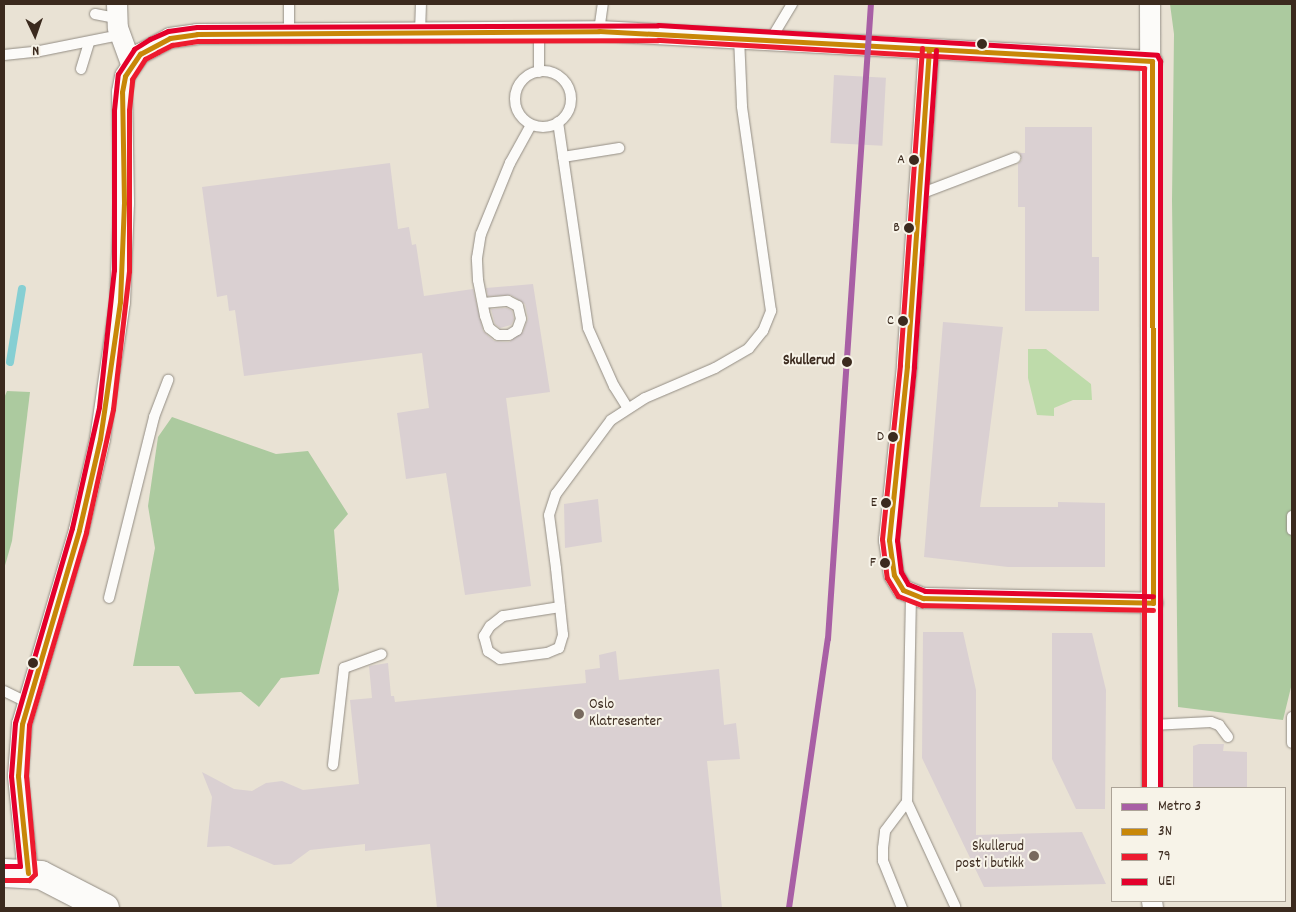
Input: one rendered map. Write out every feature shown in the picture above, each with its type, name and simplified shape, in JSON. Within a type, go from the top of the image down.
[{"type":"main road","points":[[16,873],[55,880],[105,908]]},
{"type":"street","points":[[1150,4],[1152,61],[1152,787]]},
{"type":"street","points":[[118,19],[131,64]]},
{"type":"street","points":[[16,873],[18,776],[27,702],[79,530],[104,416],[120,302],[124,203],[122,92],[131,64],[154,45],[183,35],[289,32],[600,31],[739,37],[1152,61]]},
{"type":"street","points":[[929,49],[920,194],[889,540],[894,575],[903,590],[911,595],[935,599],[1153,603]]},
{"type":"lane","points":[[289,4],[289,32]]},
{"type":"lane","points":[[420,32],[421,4]]},
{"type":"lane","points":[[600,31],[603,4]]},
{"type":"lane","points":[[771,39],[792,4]]},
{"type":"lane","points":[[95,14],[118,19]]},
{"type":"lane","points":[[4,55],[89,42],[118,19]]},
{"type":"lane","points":[[539,32],[539,72]]},
{"type":"lane","points":[[560,607],[503,616],[490,626],[484,636],[488,651],[500,659],[547,653],[559,648],[564,635],[549,515],[553,502],[611,420],[628,408],[715,368],[749,348],[763,331],[771,311],[742,106],[739,37]]},
{"type":"lane","points":[[81,69],[89,42]]},
{"type":"lane","points":[[539,72],[557,76],[569,89],[569,108],[558,122],[549,126],[531,125],[519,114],[515,99],[524,78],[539,72]]},
{"type":"lane","points":[[558,122],[588,328],[614,386],[628,408]]},
{"type":"lane","points":[[483,303],[477,258],[481,234],[510,163],[531,125]]},
{"type":"lane","points":[[563,157],[619,148]]},
{"type":"lane","points":[[920,194],[1015,158]]},
{"type":"lane","points":[[109,598],[154,417],[168,380]]},
{"type":"lane","points":[[1292,516],[1292,530]]},
{"type":"lane","points":[[911,595],[907,802],[956,906]]},
{"type":"lane","points":[[333,765],[344,668],[382,654]]},
{"type":"lane","points":[[4,691],[27,702]]},
{"type":"lane","points":[[1292,717],[1292,743]]},
{"type":"lane","points":[[1152,725],[1210,722],[1218,726],[1228,737]]},
{"type":"lane","points":[[902,908],[883,861],[882,848],[885,831],[907,802]]},
{"type":"green space","points":[[1170,4],[1292,4],[1292,683],[1283,720],[1178,707],[1172,200],[1174,34]]},
{"type":"green space","points":[[1028,349],[1046,349],[1091,384],[1092,400],[1073,400],[1054,408],[1054,416],[1037,415],[1028,378]]},
{"type":"green space","points":[[7,391],[30,392],[12,541],[4,569],[4,398]]},
{"type":"green space","points":[[172,417],[276,454],[308,451],[348,514],[334,530],[339,590],[319,674],[281,678],[259,707],[241,692],[195,694],[179,666],[133,666],[155,548],[148,506],[158,437]]},
{"type":"building","points":[[834,75],[886,78],[882,146],[830,143]]},
{"type":"building","points":[[1025,127],[1092,127],[1092,257],[1099,257],[1099,311],[1025,311],[1025,207],[1018,207],[1018,164],[1022,160],[1020,153],[1025,153]]},
{"type":"building","points":[[390,163],[398,229],[409,227],[412,245],[416,244],[424,296],[473,289],[483,331],[494,341],[509,342],[523,332],[528,318],[525,304],[511,295],[488,296],[486,288],[533,284],[550,392],[506,398],[531,586],[465,595],[446,473],[406,479],[397,413],[429,408],[422,353],[244,376],[235,310],[229,311],[227,295],[217,297],[202,187]]},
{"type":"building","points":[[507,308],[512,311],[514,319],[511,325],[500,328],[495,324],[491,309]]},
{"type":"building","points":[[943,322],[1003,327],[980,507],[1058,507],[1058,502],[1105,503],[1105,567],[1008,567],[924,557]]},
{"type":"building","points":[[598,499],[602,542],[565,548],[564,504]]},
{"type":"building","points":[[923,632],[963,632],[976,690],[976,835],[1082,832],[1106,884],[984,887],[922,758]]},
{"type":"building","points":[[1052,633],[1092,633],[1106,690],[1105,809],[1076,809],[1052,759]]},
{"type":"building","points":[[616,651],[619,680],[719,669],[724,725],[736,723],[740,759],[707,761],[722,908],[437,908],[430,844],[365,851],[365,844],[310,850],[291,864],[274,865],[229,846],[207,847],[212,797],[202,772],[234,789],[252,791],[266,783],[282,781],[303,790],[359,784],[350,700],[372,698],[369,666],[388,663],[391,696],[394,696],[395,702],[586,683],[585,670],[600,668],[599,655]]},
{"type":"building","points":[[1199,744],[1224,744],[1223,751],[1247,752],[1247,787],[1193,787],[1193,746]]},
{"type":"waterway","points":[[10,362],[22,289]]},
{"type":"metro line","name":"3","points":[[789,908],[828,639],[871,4]]},
{"type":"transit line","name":"UE1","points":[[4,866],[20,866],[11,776],[15,723],[72,528],[99,407],[114,270],[114,110],[118,74],[134,49],[150,39],[168,31],[197,27],[658,25],[1157,55],[1160,61],[1160,787]]},
{"type":"transit line","name":"3N","points":[[28,873],[18,776],[22,724],[79,530],[100,439],[120,302],[124,203],[122,92],[125,76],[140,54],[170,38],[197,34],[599,31],[1152,61]]},
{"type":"transit line","name":"79","points":[[4,880],[29,880],[35,874],[26,776],[29,725],[86,532],[113,409],[129,271],[129,110],[132,79],[145,59],[172,45],[198,41],[658,40],[1144,68],[1144,787]]},
{"type":"transit line","name":"79","points":[[922,48],[900,365],[882,539],[887,578],[898,596],[922,605],[1153,610]]},
{"type":"transit line","name":"3N","points":[[929,49],[907,366],[889,540],[894,575],[903,590],[923,598],[1153,603]]},
{"type":"transit line","name":"UE1","points":[[936,50],[914,367],[897,540],[901,572],[908,584],[925,591],[1153,596]]},
{"type":"transit line","name":"3N","points":[[1152,61],[1153,603]]},
{"type":"place","name":"A","points":[[914,160]]},
{"type":"place","name":"B","points":[[909,228]]},
{"type":"place","name":"C","points":[[903,321]]},
{"type":"place","name":"Skullerud","points":[[847,362]]},
{"type":"place","name":"D","points":[[893,437]]},
{"type":"place","name":"E","points":[[886,503]]},
{"type":"place","name":"F","points":[[885,563]]},
{"type":"place","name":"Oslo Klatresenter","points":[[579,714]]},
{"type":"place","name":"Skullerud post i butikk","points":[[1034,856]]}]
